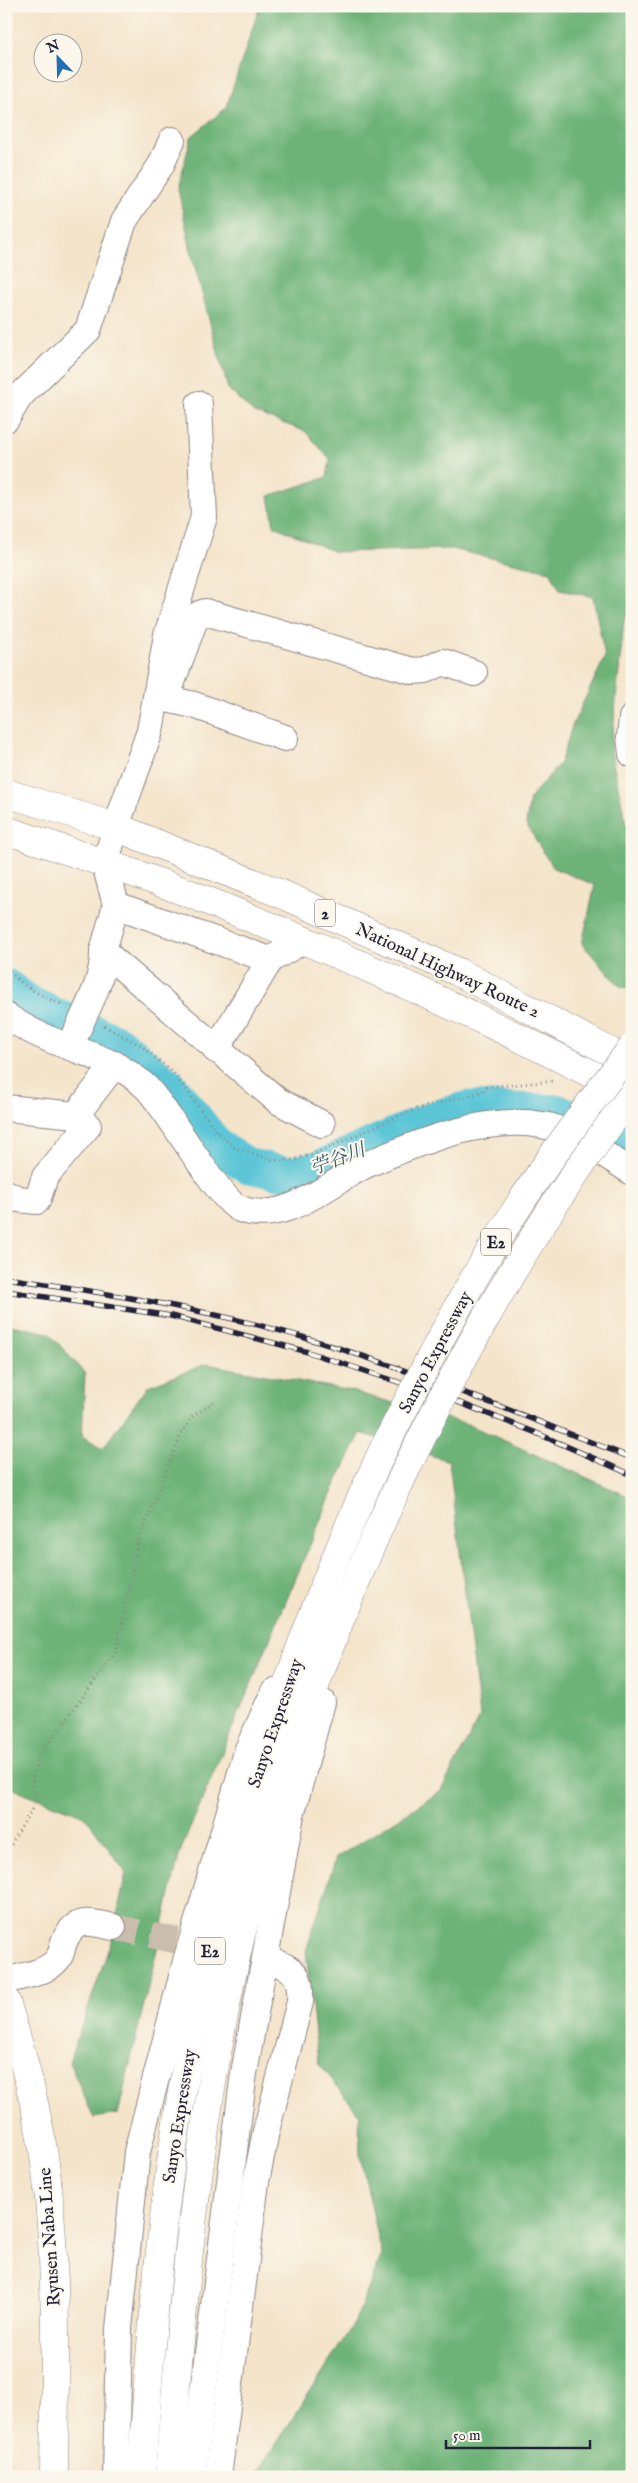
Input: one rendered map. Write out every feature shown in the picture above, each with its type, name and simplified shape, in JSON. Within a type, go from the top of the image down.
[{"type":"main road","name":"National Highway Route 2","points":[[6,792],[116,827],[286,896],[458,972],[632,1063]]},
{"type":"main road","name":"National Highway Route 2","points":[[6,830],[187,893],[304,940],[457,1007],[551,1052],[632,1095]]},
{"type":"main road","name":"Sanyo Expressway","points":[[141,2477],[151,2339],[165,2212],[188,2054],[204,1974],[250,1795],[276,1712],[326,1578],[383,1450],[418,1382],[496,1241],[542,1169],[632,1048]]},
{"type":"main road","name":"Sanyo Expressway","points":[[169,2477],[179,2342],[207,2115],[232,1978],[276,1806],[305,1715],[352,1590],[409,1463],[444,1393],[489,1310],[565,1189],[632,1095]]},
{"type":"main road","name":"Ryusen Naba Line","points":[[6,2001],[21,2050],[37,2116],[48,2186],[55,2310],[54,2477]]},
{"type":"street","points":[[6,419],[20,396],[88,330],[124,221],[161,165],[172,140]]},
{"type":"street","points":[[72,1044],[94,994],[103,964],[103,951],[116,905],[106,864],[116,827],[150,731],[159,699],[167,635],[204,517],[199,404]]},
{"type":"street","points":[[159,699],[168,692],[196,619],[199,614],[205,612],[413,671],[426,670],[443,662],[474,673]]},
{"type":"street","points":[[159,699],[194,705],[285,738]]},
{"type":"street","points":[[632,718],[630,737],[632,754]]},
{"type":"street","points":[[116,905],[270,960]]},
{"type":"street","points":[[216,1050],[270,960],[304,940]]},
{"type":"street","points":[[103,951],[216,1050],[278,1101],[322,1124]]},
{"type":"street","points":[[6,1016],[26,1028],[72,1044],[126,1070],[147,1088],[218,1188],[239,1208],[247,1210],[264,1213],[290,1208],[365,1166],[411,1146],[452,1133],[520,1122],[544,1125],[564,1131],[632,1172]]},
{"type":"street","points":[[6,1192],[18,1199],[37,1201],[45,1177],[82,1121],[115,1064]]},
{"type":"street","points":[[6,1108],[82,1121],[118,1091]]},
{"type":"street","points":[[116,2477],[120,2329],[137,2152],[186,1961],[248,1749],[326,1578]]},
{"type":"street","points":[[192,2477],[244,2073],[265,1946],[291,1815],[352,1590]]},
{"type":"street","points":[[6,1980],[47,1967],[59,1958],[70,1930],[78,1924],[89,1922],[113,1927]]},
{"type":"street","points":[[218,2477],[256,2182],[266,2131],[300,2002],[301,1983],[296,1975],[289,1968],[273,1961]]},
{"type":"path","points":[[6,1853],[36,1802],[32,1779],[38,1757],[116,1652],[138,1542],[181,1434],[193,1416],[214,1402]]},
{"type":"green space","points":[[260,6],[632,6],[632,607],[624,620],[611,752],[632,853],[632,989],[620,986],[582,944],[595,885],[553,868],[526,824],[530,798],[560,763],[573,724],[605,657],[593,597],[560,590],[550,571],[451,549],[335,552],[274,526],[269,496],[327,477],[330,459],[305,431],[254,413],[228,389],[193,260],[178,189],[191,137],[226,108]]},
{"type":"green space","points":[[6,1324],[49,1333],[85,1374],[82,1436],[103,1448],[148,1386],[207,1364],[351,1391],[467,1424],[632,1498],[632,2477],[255,2477],[355,2322],[382,2254],[360,2155],[359,2114],[318,2062],[306,1951],[336,1858],[441,1791],[480,1716],[449,1461],[361,1433],[334,1488],[180,1852],[118,2114],[94,2118],[69,2062],[111,1942],[126,1873],[85,1816],[6,1786]]},
{"type":"waterway","name":"苧谷川","points":[[6,986],[31,1004],[119,1043],[171,1087],[218,1147],[249,1166],[289,1174],[318,1168],[433,1118],[469,1108],[559,1112],[593,1122],[632,1142]]},
{"type":"tunnel","points":[[113,1927],[273,1961]]},
{"type":"railway","points":[[6,1278],[121,1296],[197,1311],[309,1339],[431,1380],[632,1458]]},
{"type":"railway","points":[[6,1291],[171,1316],[308,1352],[455,1401],[534,1432],[632,1475]]}]
